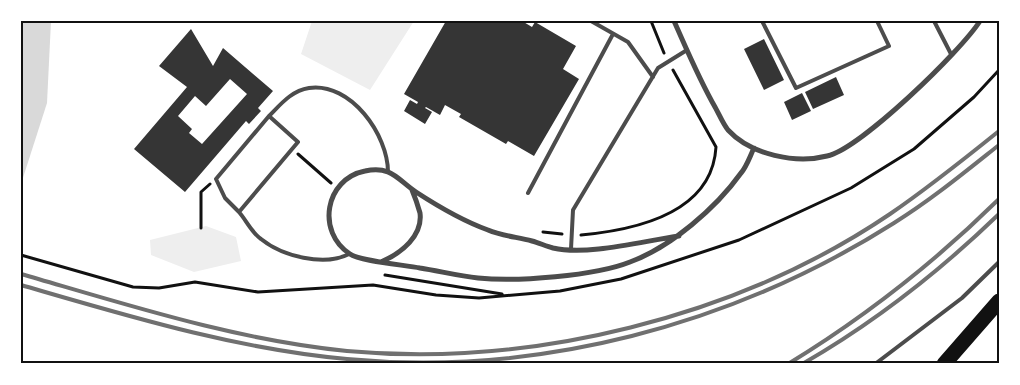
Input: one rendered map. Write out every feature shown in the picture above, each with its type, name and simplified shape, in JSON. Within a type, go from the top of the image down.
[{"type":"highway","points":[[944,364],[999,301]]},
{"type":"street","points":[[674,21],[701,83],[728,130],[754,148],[780,157],[803,159],[829,156],[854,143],[872,129],[951,54],[980,21]]},
{"type":"street","points":[[679,236],[596,249],[555,248],[488,230],[453,215],[412,190],[403,180],[388,172],[376,170],[356,174],[348,178],[335,192],[328,212],[328,221],[338,244],[349,254],[358,258],[478,278],[545,278],[630,262],[679,236],[713,204],[742,172],[754,148]]},
{"type":"street","points":[[383,261],[399,254],[417,232],[420,214],[412,190]]},
{"type":"lane","points":[[591,21],[628,42],[653,77]]},
{"type":"lane","points":[[762,21],[796,88],[889,46],[877,21]]},
{"type":"lane","points":[[934,21],[951,54]]},
{"type":"lane","points":[[528,193],[613,34]]},
{"type":"lane","points":[[571,249],[573,210],[657,70],[687,50]]},
{"type":"lane","points":[[349,254],[330,260],[314,259],[274,247],[259,238],[239,212],[225,198],[216,179],[269,116],[289,96],[310,88],[325,90],[345,97],[358,107],[380,138],[387,152],[388,172]]},
{"type":"lane","points":[[239,212],[298,142],[269,116]]},
{"type":"lane","points":[[875,364],[962,298],[999,262]]},
{"type":"path","points":[[536,231],[572,236],[623,230],[656,221],[682,205],[709,177],[715,161],[716,147],[668,61],[651,21]]},
{"type":"path","points":[[21,255],[133,287],[159,288],[195,282],[258,292],[373,285],[436,296],[479,298],[560,291],[621,279],[739,240],[851,188],[914,149],[974,97],[999,70]]},
{"type":"path","points":[[305,160],[331,183]]},
{"type":"path","points":[[327,191],[331,183],[338,177]]},
{"type":"path","points":[[201,228],[201,192],[216,179]]},
{"type":"path","points":[[382,274],[507,295]]},
{"type":"shaded area","points":[[21,21],[51,21],[47,103],[21,184]]},
{"type":"shaded area","points":[[312,21],[414,21],[370,90],[301,54]]},
{"type":"shaded area","points":[[206,226],[236,237],[241,261],[194,272],[151,255],[150,240]]},
{"type":"building","points":[[446,21],[522,21],[532,27],[535,22],[576,46],[563,69],[579,79],[534,156],[508,141],[506,144],[459,117],[461,114],[445,105],[440,115],[426,107],[432,112],[425,124],[404,111],[410,100],[417,104],[418,102],[404,94]]},
{"type":"building","points":[[191,29],[213,66],[223,48],[273,91],[258,108],[261,111],[249,124],[246,121],[185,192],[134,149],[187,87],[159,66]],"holes":[[[230,79],[247,94],[202,144],[189,133],[192,129],[178,116],[195,96],[206,106]]]},
{"type":"building","points":[[764,39],[784,80],[764,90],[744,49]]},
{"type":"building","points":[[836,77],[844,95],[813,109],[805,92]]},
{"type":"building","points":[[802,93],[811,111],[792,120],[784,102]]},
{"type":"railway","points":[[21,274],[182,320],[264,339],[306,346],[347,351],[417,354],[488,351],[560,342],[630,328],[700,307],[767,281],[831,250],[890,214],[932,184],[999,131]]},
{"type":"railway","points":[[21,285],[182,330],[264,348],[306,354],[347,359],[419,363],[490,360],[562,351],[632,336],[701,316],[767,290],[832,259],[894,223],[935,195],[999,145]]},
{"type":"railway","points":[[788,364],[817,346],[898,288],[950,245],[999,199]]},
{"type":"railway","points":[[804,363],[856,330],[906,294],[954,256],[999,214]]}]
